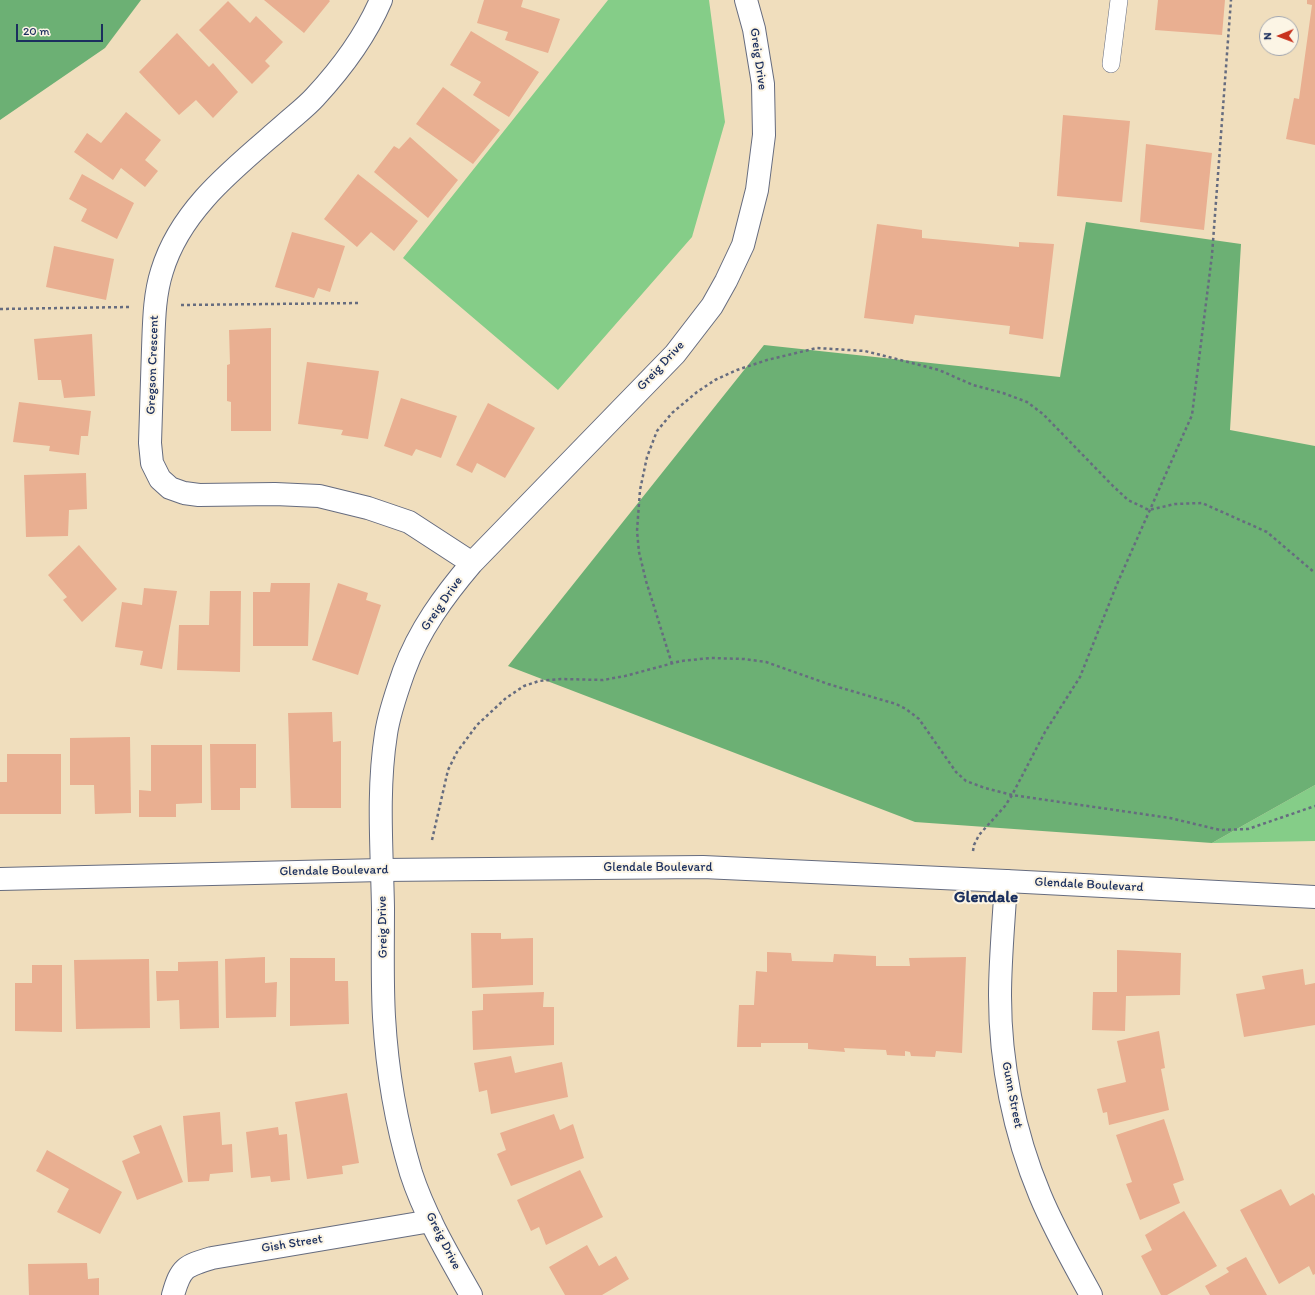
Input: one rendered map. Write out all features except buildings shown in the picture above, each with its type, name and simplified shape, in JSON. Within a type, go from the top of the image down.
[{"type":"street","name":"Gregson Crescent","points":[[381,0],[376,12],[345,61],[314,98],[211,191],[192,212],[172,244],[161,272],[155,307],[150,443],[152,463],[160,479],[170,488],[184,493],[199,495],[275,494],[319,496],[368,508],[409,522],[472,563]]},
{"type":"street","name":"Greig Drive","points":[[471,1295],[431,1221],[412,1175],[402,1140],[390,1072],[384,1017],[382,870],[381,780],[386,733],[404,670],[425,626],[447,592],[472,563],[675,354],[712,306],[726,280],[743,245],[757,190],[764,135],[763,84],[754,29],[746,0]]},
{"type":"street","name":"Glendale Boulevard","points":[[0,879],[382,870],[703,868],[1006,881],[1315,897]]},
{"type":"street","name":"Gunn Street","points":[[1006,881],[1000,996],[1002,1043],[1010,1096],[1023,1149],[1040,1195],[1091,1295]]},
{"type":"street","name":"Gish Street","points":[[173,1295],[177,1282],[184,1269],[212,1258],[431,1221]]},
{"type":"lane","points":[[1111,64],[1119,0]]},
{"type":"path","points":[[973,851],[979,835],[1005,806],[1012,795],[1045,732],[1080,677],[1117,584],[1192,416],[1212,255],[1231,0]]},
{"type":"path","points":[[180,305],[361,303]]},
{"type":"path","points":[[0,309],[130,307]]},
{"type":"path","points":[[672,664],[646,581],[639,552],[638,531],[640,490],[647,456],[657,431],[672,413],[697,392],[715,380],[737,370],[767,360],[817,348],[865,351],[939,370],[973,385],[1003,393],[1027,402],[1044,414],[1128,500],[1150,510],[1175,504],[1202,503],[1267,532],[1315,573]]},
{"type":"path","points":[[432,840],[448,770],[454,758],[477,725],[506,698],[524,686],[539,681],[561,679],[603,680],[625,676],[682,661],[711,658],[744,659],[766,662],[828,684],[896,704],[906,709],[919,719],[956,772],[966,781],[1012,795],[1170,818],[1220,830],[1248,829],[1315,806]]},
{"type":"green space","points":[[0,0],[141,0],[105,48],[0,120]]},
{"type":"green space","points":[[608,0],[709,0],[725,122],[692,237],[558,390],[403,258]]},
{"type":"green space","points":[[1086,222],[1241,244],[1230,430],[1315,446],[1315,785],[1212,843],[915,822],[508,666],[764,345],[1060,377]]},
{"type":"green space","points":[[1315,785],[1315,841],[1212,843]]},
{"type":"district","name":"Glendale","points":[[986,898]]}]
